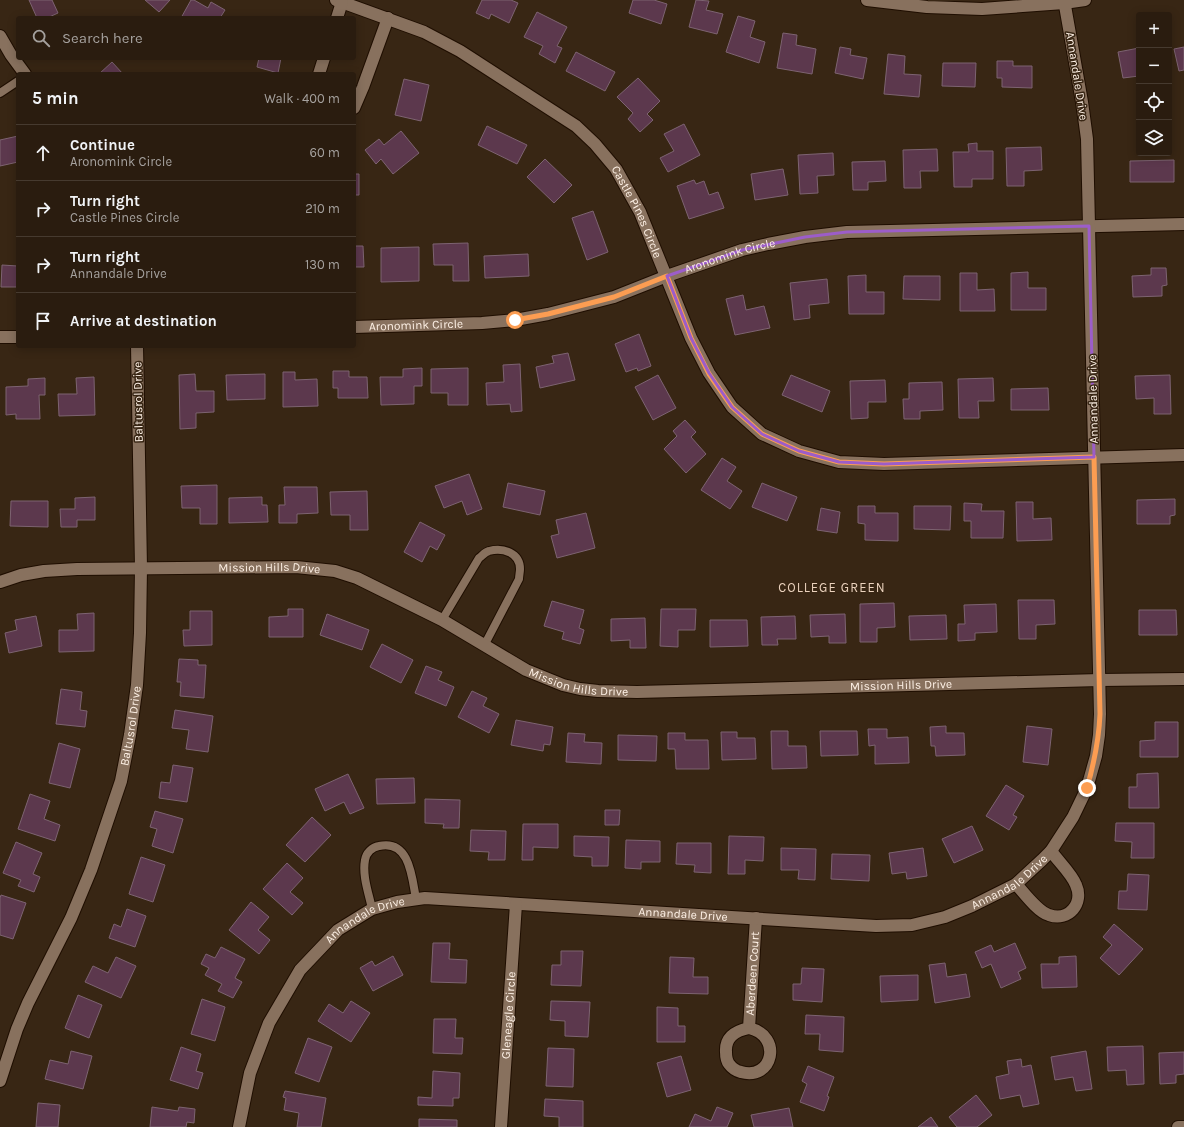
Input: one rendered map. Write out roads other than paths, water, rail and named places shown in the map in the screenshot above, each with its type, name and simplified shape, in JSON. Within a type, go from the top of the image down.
[{"type":"street","points":[[867,0],[927,7],[982,9],[1085,0]]},
{"type":"street","points":[[337,16],[339,1]]},
{"type":"street","name":"Castle Pines Circle","points":[[339,1],[424,32],[460,51],[576,126],[595,144],[616,169],[640,212],[695,345],[709,374],[732,407],[762,434],[799,451],[839,462],[884,464],[1184,455]]},
{"type":"street","name":"Annandale Drive","points":[[239,1127],[250,1073],[269,1023],[300,970],[338,930],[372,909],[397,902],[425,898],[876,926],[912,924],[945,917],[972,906],[1016,884],[1051,851],[1072,817],[1087,788],[1096,756],[1100,714],[1086,139],[1082,102],[1064,1]]},
{"type":"street","points":[[356,103],[388,18]]},
{"type":"street","points":[[0,36],[24,72]]},
{"type":"street","points":[[320,72],[323,60]]},
{"type":"street","name":"Aronomink Circle","points":[[356,327],[482,323],[542,315],[581,307],[614,297],[667,276],[742,250],[768,244],[847,232],[1184,224]]},
{"type":"street","points":[[0,337],[16,337]]},
{"type":"street","name":"Baltusrol Drive","points":[[0,1081],[17,1029],[71,918],[91,870],[121,781],[130,735],[137,685],[140,633],[141,568],[137,348]]},
{"type":"street","name":"Mission Hills Drive","points":[[0,582],[21,575],[44,571],[77,569],[296,567],[335,570],[357,578],[442,620],[485,644],[526,670],[563,685],[598,691],[637,692],[1184,679]]},
{"type":"street","points":[[1016,884],[1039,908],[1049,915],[1067,915],[1072,912],[1076,906],[1079,892],[1071,876],[1051,851]]},
{"type":"street","name":"Gleneagle Circle","points":[[502,1127],[516,904]]},
{"type":"street","name":"Aberdeen Court","points":[[749,1028],[756,918]]},
{"type":"street","points":[[1178,1127],[1184,1127]]},
{"type":"lane","points":[[0,93],[16,82]]},
{"type":"lane","points":[[442,620],[479,558],[487,551],[500,549],[509,551],[517,559],[520,569],[519,579],[485,644]]},
{"type":"lane","points":[[372,909],[364,868],[365,858],[369,851],[376,846],[384,844],[393,845],[404,853],[407,858],[416,899]]},
{"type":"district","name":"COLLEGE GREEN","points":[[832,587]]}]
